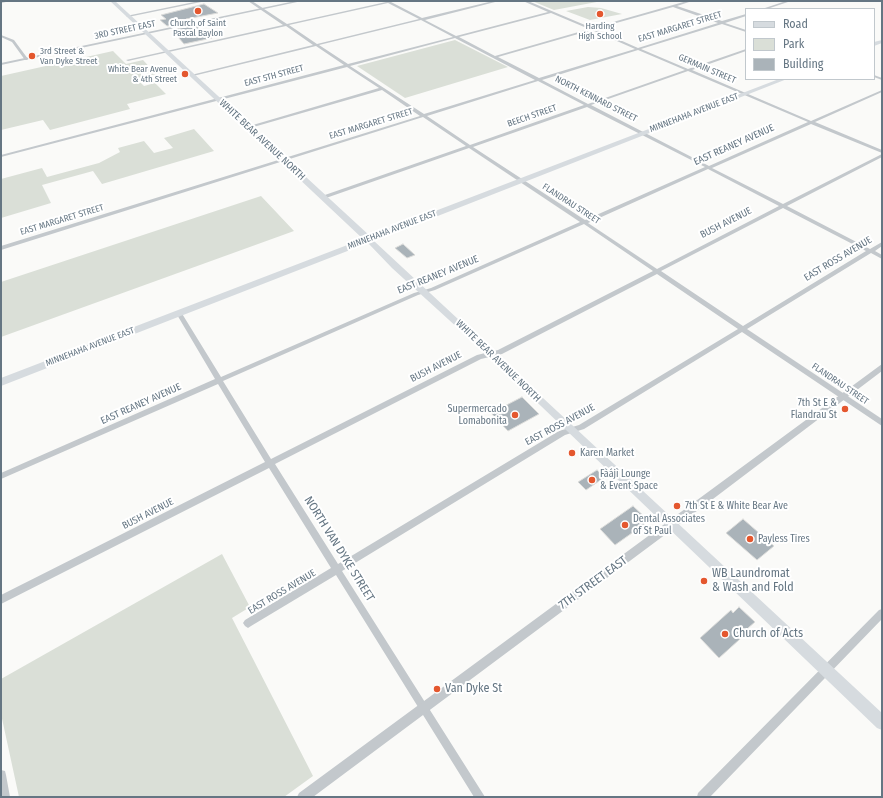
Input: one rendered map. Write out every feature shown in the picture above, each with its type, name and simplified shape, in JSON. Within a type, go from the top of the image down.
[{"type":"main road","name":"WHITE BEAR AVENUE NORTH","points":[[112,1],[369,239],[882,724]]},
{"type":"main road","name":"MINNEHAHA AVENUE EAST","points":[[1,382],[781,80]]},
{"type":"street","points":[[1,2],[9,1]]},
{"type":"street","points":[[128,16],[204,1]]},
{"type":"street","name":"FLANDRAU STREET","points":[[250,1],[468,147],[584,222],[882,423]]},
{"type":"street","name":"3RD STREET EAST","points":[[1,64],[300,1]]},
{"type":"street","points":[[128,60],[396,1]]},
{"type":"street","points":[[193,75],[496,1]]},
{"type":"street","name":"GERMAIN STREET","points":[[525,1],[882,152]]},
{"type":"street","points":[[496,56],[690,1]]},
{"type":"street","points":[[773,1],[781,4]]},
{"type":"street","points":[[767,8],[789,1]]},
{"type":"street","name":"NORTH KENNARD STREET","points":[[388,2],[496,56],[882,257]]},
{"type":"street","points":[[674,6],[745,31]]},
{"type":"street","name":"EAST 5TH STREET","points":[[1,156],[551,12]]},
{"type":"street","name":"EAST MARGARET STREET","points":[[1,248],[745,15]]},
{"type":"street","points":[[1,36],[12,41],[26,59]]},
{"type":"street","points":[[1,41],[9,40]]},
{"type":"street","name":"BEECH STREET","points":[[324,197],[745,50]]},
{"type":"street","points":[[248,127],[382,89]]},
{"type":"street","name":"EAST REANEY AVENUE","points":[[1,476],[882,91]]},
{"type":"street","name":"BUSH AVENUE","points":[[1,600],[272,464],[480,357],[506,348],[882,155]]},
{"type":"street","name":"EAST ROSS AVENUE","points":[[248,624],[532,451],[562,434],[581,427],[882,244]]},
{"type":"street","name":"NORTH VAN DYKE STREET","points":[[179,313],[480,797]]},
{"type":"street","name":"7TH STREET EAST","points":[[303,797],[882,367]]},
{"type":"street","points":[[702,797],[882,613]]},
{"type":"street","points":[[1,775],[6,797]]},
{"type":"green space","points":[[532,1],[602,1],[554,10]]},
{"type":"green space","points":[[588,7],[601,8],[622,14],[590,20],[566,11]]},
{"type":"green space","points":[[455,40],[508,67],[405,98],[357,66]]},
{"type":"green space","points":[[113,51],[126,64],[143,60],[156,74],[137,79],[144,86],[155,83],[166,94],[127,104],[130,109],[50,130],[43,120],[1,130],[1,76]]},
{"type":"green space","points":[[194,129],[214,151],[102,184],[93,171],[42,185],[51,203],[1,218],[1,179],[42,168],[47,177],[99,163],[120,152],[118,148],[144,141],[154,153],[173,148],[164,138]]},
{"type":"green space","points":[[261,196],[294,231],[1,337],[1,282]]},
{"type":"green space","points":[[222,554],[250,607],[232,618],[313,776],[284,797],[19,797],[1,714],[1,679]]},
{"type":"building","points":[[204,4],[218,13],[186,19],[190,22],[167,26],[160,20],[166,19],[161,15]]},
{"type":"building","points":[[195,25],[212,38],[184,44],[172,30]]},
{"type":"building","points":[[403,244],[415,255],[407,258],[395,248]]},
{"type":"building","name":"Supermercado Lomabonita","points":[[522,397],[539,414],[508,431],[491,413]]},
{"type":"building","name":"Fàájì Lounge & Event Space","points":[[597,470],[605,477],[586,490],[578,482]]},
{"type":"building","name":"Dental Associates of St Paul","points":[[633,506],[649,521],[615,545],[600,529]]},
{"type":"building","name":"Payless Tires","points":[[743,519],[774,546],[757,560],[726,533]]},
{"type":"building","name":"Church of Acts","points":[[739,607],[755,622],[748,628],[750,630],[719,658],[700,638],[731,610],[733,613]]},
{"type":"place","name":"Church of Saint Pascal Baylon","points":[[198,11]]},
{"type":"place","name":"Harding High School","points":[[600,14]]},
{"type":"place","name":"3rd Street & Van Dyke Street","points":[[32,56]]},
{"type":"place","name":"White Bear Avenue & 4th Street","points":[[185,74]]},
{"type":"place","name":"7th St E & Flandrau St","points":[[845,409]]},
{"type":"place","name":"Supermercado Lomabonita","points":[[515,415]]},
{"type":"place","name":"Karen Market","points":[[572,453]]},
{"type":"place","name":"Fàájì Lounge & Event Space","points":[[592,480]]},
{"type":"place","name":"7th St E & White Bear Ave","points":[[677,506]]},
{"type":"place","name":"Dental Associates of St Paul","points":[[625,525]]},
{"type":"place","name":"Payless Tires","points":[[750,539]]},
{"type":"place","name":"WB Laundromat & Wash and Fold","points":[[704,581]]},
{"type":"place","name":"Church of Acts","points":[[725,634]]},
{"type":"place","name":"Van Dyke St","points":[[437,689]]}]
